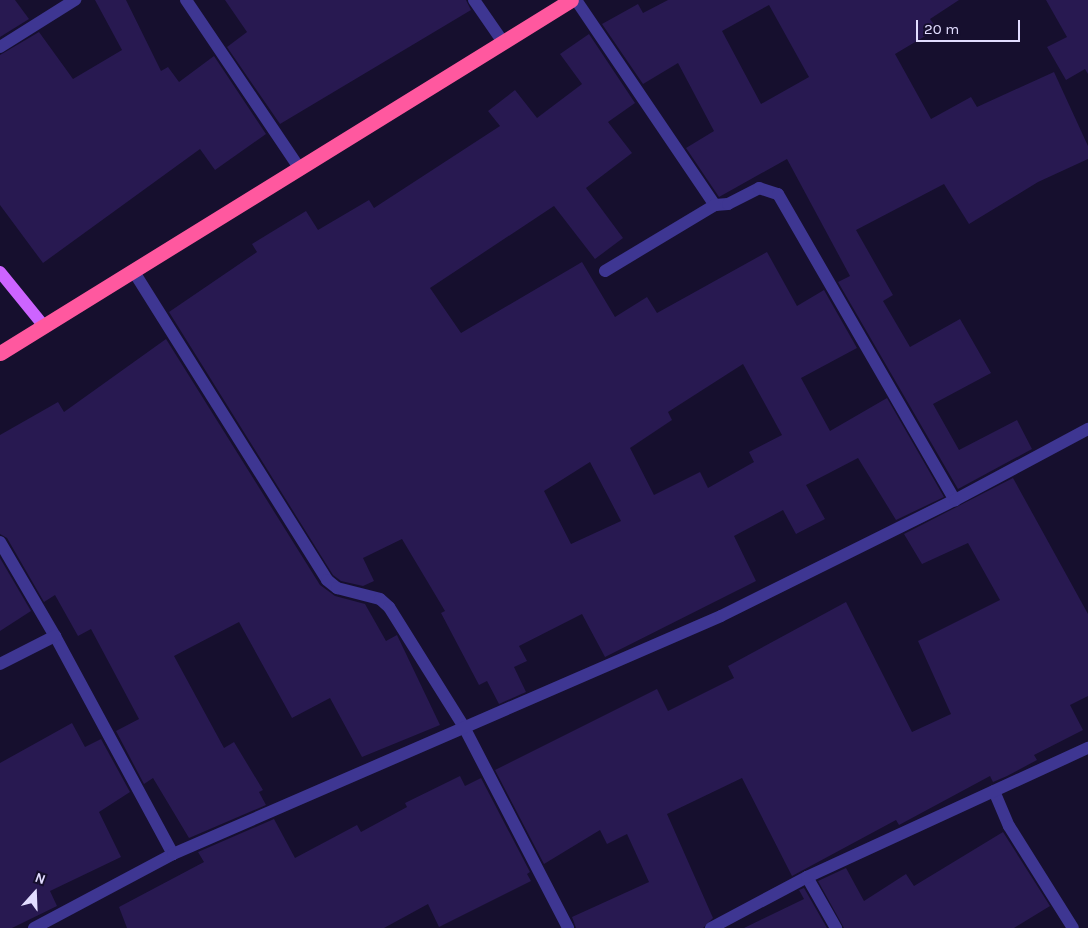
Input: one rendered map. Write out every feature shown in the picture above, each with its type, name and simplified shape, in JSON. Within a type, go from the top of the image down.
[{"type":"highway","points":[[0,353],[134,272],[298,166],[571,0]]},
{"type":"main road","points":[[0,272],[43,326]]},
{"type":"street","points":[[0,47],[75,0]]},
{"type":"street","points":[[186,0],[298,166]]},
{"type":"street","points":[[474,0],[502,42]]},
{"type":"street","points":[[576,0],[715,205]]},
{"type":"street","points":[[605,271],[715,205],[728,204],[759,188],[778,194],[955,500]]},
{"type":"street","points":[[134,272],[327,580],[336,588],[380,598],[390,607],[464,727],[568,928]]},
{"type":"street","points":[[34,928],[172,854],[721,616],[955,500],[1088,429]]},
{"type":"street","points":[[0,542],[56,636],[172,854]]},
{"type":"street","points":[[0,664],[56,636]]},
{"type":"street","points":[[711,928],[807,877],[1088,748]]},
{"type":"street","points":[[994,791],[1009,826],[1073,928]]},
{"type":"street","points":[[807,877],[836,928]]},
{"type":"building","points":[[0,0],[15,0],[29,19],[0,37]]},
{"type":"building","points":[[95,0],[126,0],[161,71],[168,67],[179,82],[214,56],[266,134],[215,170],[200,149],[43,263],[0,205],[0,55],[39,32],[73,79],[122,50]]},
{"type":"building","points":[[225,0],[466,0],[471,10],[280,124],[227,47],[247,32]]},
{"type":"building","points":[[668,0],[959,0],[930,19],[937,29],[895,54],[931,119],[971,97],[977,107],[1054,72],[1088,146],[1088,159],[1038,182],[969,224],[944,184],[856,230],[893,295],[883,301],[910,347],[960,319],[991,373],[933,404],[959,450],[1017,420],[1032,449],[958,489],[838,282],[850,276],[787,159],[719,197],[686,148],[714,131],[678,63],[643,84],[602,24],[638,4],[643,13]],"holes":[[[769,5],[809,77],[761,104],[722,31]]]},
{"type":"building","points":[[1046,0],[1088,0],[1088,74],[1085,69],[1066,80],[1047,47],[1067,37]]},
{"type":"building","points":[[589,34],[635,103],[608,122],[632,153],[586,188],[623,238],[595,259],[554,206],[430,288],[461,333],[582,262],[615,317],[647,297],[657,313],[767,252],[797,306],[824,290],[857,348],[801,378],[830,431],[887,398],[944,497],[896,520],[858,458],[806,485],[825,519],[796,534],[783,510],[734,536],[756,581],[605,657],[582,614],[519,646],[527,661],[514,667],[526,692],[499,704],[487,681],[479,685],[441,613],[445,611],[402,539],[363,558],[374,581],[363,586],[341,581],[333,575],[169,312],[257,252],[252,244],[306,211],[318,230],[369,200],[374,208],[500,126],[488,111],[515,90],[537,118],[582,84],[560,54]],"holes":[[[743,364],[782,435],[749,452],[754,462],[708,488],[700,472],[654,495],[630,448],[672,420],[668,412]],[[590,462],[621,521],[571,544],[544,491]]]},
{"type":"building","points":[[166,339],[320,585],[335,596],[365,604],[386,641],[397,635],[440,725],[362,757],[330,698],[292,718],[239,622],[174,656],[224,748],[234,742],[263,790],[259,792],[266,805],[189,838],[153,778],[144,784],[116,731],[139,719],[91,629],[78,636],[55,595],[44,602],[7,538],[0,534],[0,435],[58,402],[64,412]]},
{"type":"building","points":[[1013,478],[1088,614],[1088,696],[1070,705],[1083,730],[1034,755],[1037,760],[1007,776],[993,782],[990,776],[899,825],[896,820],[792,876],[742,778],[667,814],[713,918],[703,928],[576,928],[572,917],[649,882],[627,834],[607,844],[600,830],[544,864],[495,770],[657,689],[668,711],[734,678],[728,666],[846,602],[912,732],[951,714],[918,641],[1000,600],[968,543],[922,564],[904,534]]},
{"type":"building","points":[[0,558],[31,611],[0,631]]},
{"type":"building","points":[[72,723],[85,747],[101,739],[130,792],[99,812],[121,857],[50,891],[57,906],[12,928],[0,928],[0,763]]},
{"type":"building","points":[[460,776],[465,786],[481,778],[530,872],[527,874],[531,881],[439,927],[428,904],[384,928],[127,928],[119,907],[204,862],[198,852],[274,819],[295,858],[357,825],[361,832],[407,807],[405,803]]},
{"type":"building","points":[[1003,832],[1050,906],[1014,928],[844,928],[818,881],[846,868],[864,901],[906,874],[914,886]]},
{"type":"building","points":[[804,888],[827,928],[744,928],[804,899],[799,890]]}]
